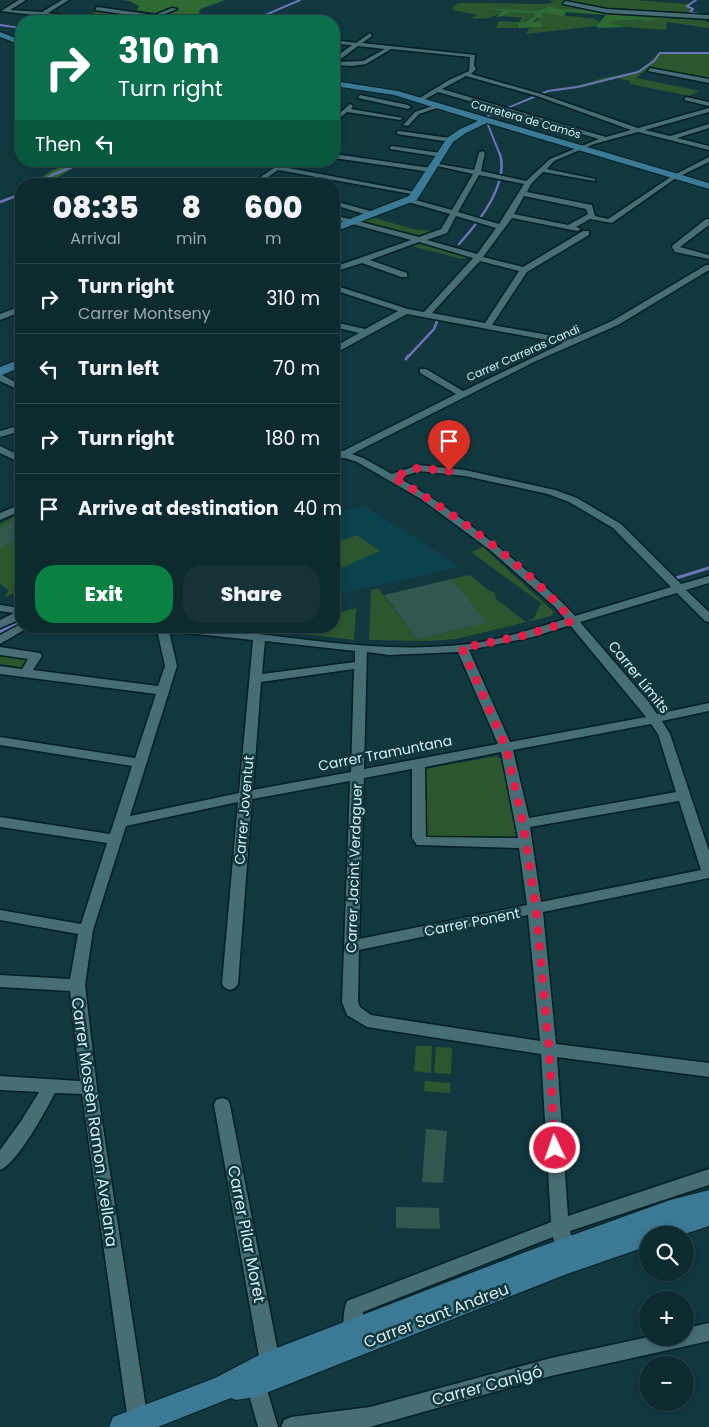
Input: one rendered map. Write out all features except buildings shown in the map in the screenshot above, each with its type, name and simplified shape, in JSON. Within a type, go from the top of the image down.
[{"type":"street","points":[[2,12],[24,0]]},
{"type":"street","points":[[2,12],[41,15],[66,0]]},
{"type":"street","points":[[567,1],[607,11],[709,17]]},
{"type":"street","points":[[86,15],[104,4]]},
{"type":"street","points":[[97,8],[142,15]]},
{"type":"street","points":[[160,15],[174,9]]},
{"type":"street","points":[[0,34],[15,40]]},
{"type":"street","points":[[340,58],[370,36]]},
{"type":"street","points":[[340,42],[391,46],[473,56],[471,65],[473,69],[420,100]]},
{"type":"street","points":[[340,63],[365,64],[391,46]]},
{"type":"street","points":[[650,70],[709,81]]},
{"type":"street","points":[[465,74],[540,95],[637,130],[709,148]]},
{"type":"street","name":"Carretera de Camós","points":[[340,85],[368,88],[420,100],[709,186]]},
{"type":"street","points":[[340,116],[368,88]]},
{"type":"street","points":[[438,90],[606,139]]},
{"type":"street","points":[[360,97],[408,108]]},
{"type":"street","points":[[686,99],[709,104]]},
{"type":"street","points":[[406,125],[417,113],[438,106]]},
{"type":"street","points":[[346,110],[400,118]]},
{"type":"street","points":[[427,314],[478,258],[510,215],[528,183],[552,160],[579,147],[709,110]]},
{"type":"street","points":[[692,115],[709,121]]},
{"type":"street","points":[[340,226],[414,196],[450,140],[463,131],[487,120]]},
{"type":"street","points":[[669,138],[709,126]]},
{"type":"street","points":[[399,133],[450,140]]},
{"type":"street","points":[[392,148],[441,155]]},
{"type":"street","points":[[340,268],[444,231],[456,213],[477,173],[482,153]]},
{"type":"street","points":[[340,157],[477,173],[528,183]]},
{"type":"street","points":[[589,217],[609,221],[677,176],[709,159]]},
{"type":"street","points":[[262,178],[278,168],[336,178]]},
{"type":"street","points":[[542,170],[593,180]]},
{"type":"street","points":[[340,179],[414,196],[456,213],[500,227]]},
{"type":"street","points":[[522,193],[590,206],[592,215],[570,227]]},
{"type":"street","points":[[340,205],[371,214]]},
{"type":"street","points":[[487,326],[524,270],[586,233],[570,227],[510,215]]},
{"type":"street","points":[[340,218],[524,270]]},
{"type":"street","points":[[709,221],[678,245],[676,249],[709,257]]},
{"type":"street","points":[[362,260],[404,275]]},
{"type":"street","name":"Carrer Carreras Candi","points":[[340,454],[615,323],[709,267]]},
{"type":"street","points":[[340,288],[406,311],[572,342]]},
{"type":"street","points":[[0,317],[15,311]]},
{"type":"street","points":[[340,347],[406,311]]},
{"type":"street","points":[[340,326],[365,332]]},
{"type":"street","points":[[0,372],[15,366]]},
{"type":"street","points":[[423,371],[462,394]]},
{"type":"street","points":[[0,377],[15,385]]},
{"type":"street","points":[[0,434],[15,430]]},
{"type":"street","points":[[0,449],[15,457]]},
{"type":"street","name":"Carrer Límits","points":[[340,456],[360,460],[393,477],[425,497],[494,548],[559,605],[655,719],[664,734],[709,872]]},
{"type":"street","points":[[393,477],[418,468],[465,473],[515,483],[566,498],[617,526],[709,619]]},
{"type":"street","points":[[0,517],[15,510]]},
{"type":"street","points":[[223,633],[361,649],[412,652],[462,648],[533,633],[709,579]]},
{"type":"street","points":[[0,608],[15,611]]},
{"type":"street","points":[[0,625],[15,616]]},
{"type":"street","points":[[0,640],[15,632]]},
{"type":"street","points":[[0,651],[16,633]]},
{"type":"street","name":"Carrer Mossèn Ramon Avellana","points":[[130,1424],[77,985],[86,930],[171,666],[162,633]]},
{"type":"street","name":"Carrer Joventut","points":[[230,984],[259,637]]},
{"type":"street","points":[[462,648],[506,747],[523,824],[536,909],[549,1049],[562,1237],[560,1258],[503,1280],[484,1296]]},
{"type":"street","name":"Carrer Jacint Verdaguer","points":[[361,649],[350,1002],[353,1011],[367,1021],[549,1049]]},
{"type":"street","points":[[0,651],[36,656],[25,673]]},
{"type":"street","points":[[255,679],[360,665]]},
{"type":"street","points":[[0,670],[164,691]]},
{"type":"street","name":"Carrer Tramuntana","points":[[122,822],[246,796],[655,719],[709,707]]},
{"type":"street","points":[[0,742],[140,762]]},
{"type":"street","points":[[418,763],[419,838],[422,842],[525,843]]},
{"type":"street","points":[[523,824],[685,795]]},
{"type":"street","points":[[0,822],[116,840]]},
{"type":"street","name":"Carrer Ponent","points":[[352,946],[709,872]]},
{"type":"street","points":[[0,915],[86,930]]},
{"type":"street","points":[[0,981],[77,985]]},
{"type":"street","points":[[549,1049],[709,1070]]},
{"type":"street","points":[[0,1084],[89,1088]]},
{"type":"street","points":[[0,1163],[24,1132],[43,1100],[48,1086]]},
{"type":"street","name":"Carrer Pilar Moret","points":[[222,1105],[266,1373],[268,1427]]},
{"type":"street","points":[[354,1319],[562,1237],[652,1193],[709,1177]]},
{"type":"street","name":"Carrer Sant Andreu","points":[[266,1373],[354,1319],[398,1314],[562,1237],[709,1201]]},
{"type":"street","points":[[667,1226],[685,1216],[709,1209]]},
{"type":"street","name":"Carrer Sant Andreu","points":[[676,1226],[709,1215]]},
{"type":"street","name":"Carrer Sant Andreu","points":[[130,1424],[223,1388],[484,1296],[564,1264],[639,1238]]},
{"type":"street","points":[[266,1373],[380,1326],[398,1314]]},
{"type":"street","name":"Carrer Canigó","points":[[694,1335],[709,1332]]},
{"type":"street","name":"Carrer Canigó","points":[[291,1427],[370,1417],[551,1367],[644,1346]]},
{"type":"shaded area","points":[[363,505],[460,567],[340,594],[340,513]]},
{"type":"green space","points":[[122,0],[225,0],[200,9],[199,15],[159,14],[137,10],[139,6],[130,1]]},
{"type":"green space","points":[[551,0],[635,0],[687,4],[692,14],[708,19],[705,22],[709,22],[709,28],[667,22],[666,30],[626,27],[609,23],[624,20],[649,21],[628,10],[558,9],[545,7],[537,11],[487,10],[502,11],[494,16],[483,19],[470,18],[478,15],[452,10],[454,5],[460,3],[546,4],[556,2],[551,2]]},
{"type":"green space","points":[[549,6],[558,9],[648,10],[664,14],[665,17],[649,21],[624,20],[609,23],[626,27],[599,28],[596,26],[606,15],[566,12],[564,16],[542,13],[542,16],[545,18],[537,18],[533,22],[541,22],[542,27],[518,28],[517,23],[525,22],[535,16],[533,13],[509,12],[503,16],[496,17],[502,11],[484,8],[537,11]]},
{"type":"green space","points":[[99,10],[135,15],[90,15]]},
{"type":"green space","points":[[508,12],[526,12],[535,16],[516,26],[518,28],[496,28],[499,21],[519,22],[522,18],[503,16]]},
{"type":"green space","points":[[541,13],[598,19],[594,20],[599,21],[596,26],[526,34],[529,29],[534,27],[533,23],[542,16]]},
{"type":"green space","points":[[659,52],[709,53],[709,79],[650,67],[636,78],[700,91],[689,96],[630,84],[630,81],[617,78],[585,87],[557,91],[553,89],[578,86],[603,78],[637,72]]},
{"type":"green space","points":[[62,167],[76,167],[56,178],[41,178]]},
{"type":"green space","points":[[371,217],[413,229],[435,231],[413,236],[363,222],[363,220]]},
{"type":"green space","points":[[424,244],[470,257],[461,259],[411,246]]},
{"type":"green space","points":[[15,516],[15,592],[6,597],[9,590],[0,584],[0,524]]},
{"type":"green space","points":[[356,535],[380,551],[340,568],[340,542]]},
{"type":"green space","points":[[483,547],[554,612],[551,616],[456,639],[431,641],[369,640],[371,590],[378,588],[417,639],[486,623],[452,579],[470,575],[488,590],[495,593],[496,599],[526,622],[534,618],[541,603],[471,552]]},
{"type":"green space","points":[[356,608],[354,640],[294,633],[340,633],[340,612]]},
{"type":"green space","points":[[0,656],[22,659],[24,656],[29,659],[22,668],[15,669],[17,666],[0,664]]},
{"type":"green space","points":[[497,756],[502,760],[516,835],[511,839],[430,839],[426,835],[426,771],[430,768]]},
{"type":"green space","points":[[416,1046],[432,1046],[431,1073],[414,1071]]},
{"type":"green space","points":[[436,1047],[452,1048],[451,1074],[434,1073]]},
{"type":"green space","points":[[425,1081],[450,1083],[450,1093],[424,1091]]},
{"type":"waterway","points":[[265,15],[300,0]]},
{"type":"waterway","points":[[696,0],[687,6],[693,9],[690,12],[709,16]]},
{"type":"waterway","points":[[0,25],[15,27]]},
{"type":"waterway","points":[[486,117],[548,91],[577,87],[638,72],[654,61],[660,53],[709,53]]},
{"type":"waterway","points":[[488,125],[500,155]]},
{"type":"waterway","points":[[459,244],[483,214],[496,190],[502,166],[500,154]]},
{"type":"waterway","points":[[48,178],[72,167]]},
{"type":"waterway","points":[[0,202],[15,196]]},
{"type":"waterway","points":[[407,358],[434,329],[438,319]]},
{"type":"waterway","points":[[676,578],[709,568]]},
{"type":"waterway","points":[[0,632],[15,624]]},
{"type":"route","points":[[449,471],[418,468],[393,477],[425,497],[494,548],[536,583],[559,605],[572,621],[522,636],[462,648],[506,747],[523,824],[536,909],[549,1049],[555,1148]]}]
